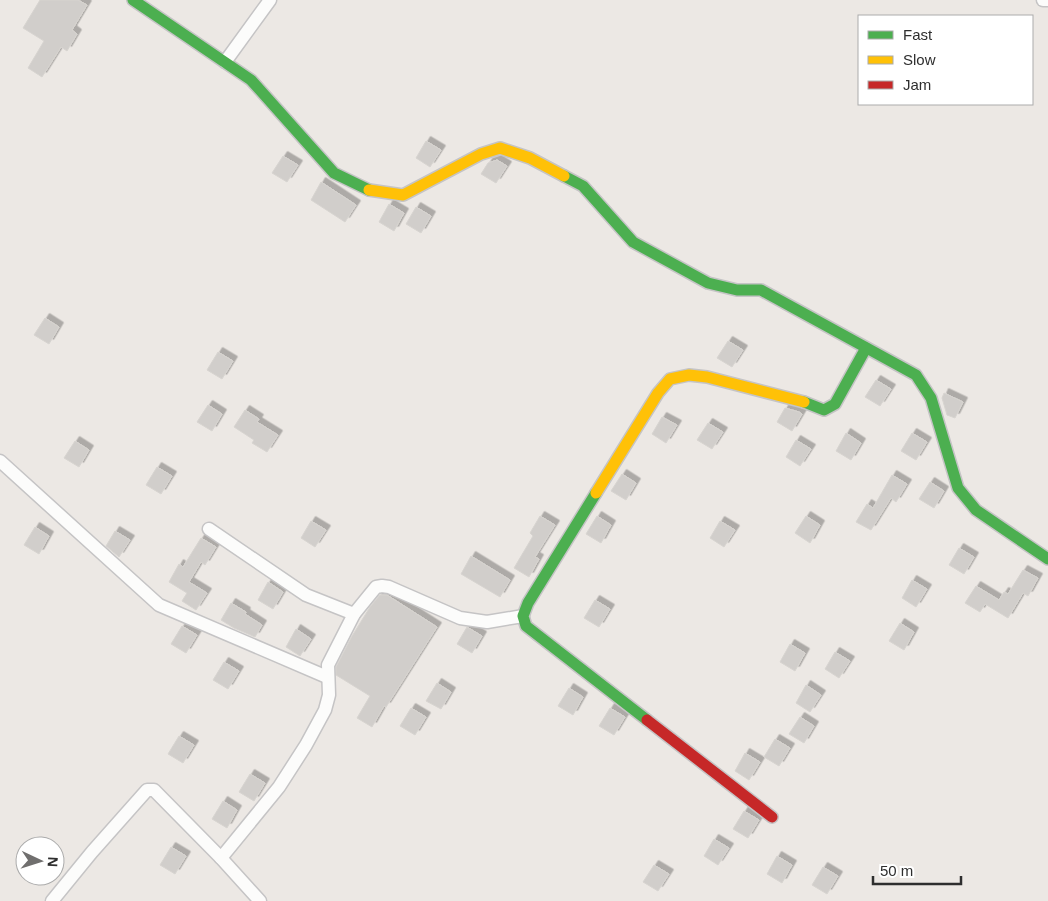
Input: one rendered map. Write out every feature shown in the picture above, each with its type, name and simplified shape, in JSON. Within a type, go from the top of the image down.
[{"type":"street","points":[[132,0],[251,80],[334,173],[368,190],[403,195],[481,154],[500,148],[530,158],[583,186],[633,242],[708,283],[737,290],[760,290],[916,375],[931,398],[958,488],[976,510],[1048,559]]},
{"type":"street","points":[[225,62],[270,0]]},
{"type":"street","points":[[1043,0],[1048,0]]},
{"type":"street","points":[[772,817],[526,626],[523,616],[528,603],[658,393],[670,379],[689,375],[707,376],[808,403],[824,410],[835,404],[866,348]]},
{"type":"street","points":[[0,461],[159,605],[327,677]]},
{"type":"street","points":[[209,529],[306,595],[354,614]]},
{"type":"street","points":[[221,858],[279,786],[306,745],[325,710],[329,695],[328,666],[354,614],[376,587],[389,587],[460,618],[487,622],[523,616]]},
{"type":"street","points":[[52,901],[147,790],[154,790],[161,795],[260,901]]},
{"type":"building","points":[[40,0],[78,0],[87,5],[72,30],[77,34],[67,51],[61,47],[42,77],[28,68],[44,41],[23,28]]},
{"type":"building","points":[[426,141],[441,150],[430,167],[416,158]]},
{"type":"building","points":[[283,156],[298,165],[287,182],[272,173]]},
{"type":"building","points":[[497,160],[507,166],[496,183],[481,174],[488,163]]},
{"type":"building","points":[[321,182],[356,205],[345,222],[311,200]]},
{"type":"building","points":[[389,204],[404,213],[394,231],[379,222]]},
{"type":"building","points":[[416,207],[431,216],[421,233],[406,224]]},
{"type":"building","points":[[45,318],[59,327],[49,344],[34,335]]},
{"type":"building","points":[[728,341],[743,350],[732,367],[717,358]]},
{"type":"building","points":[[218,352],[233,361],[222,379],[207,370]]},
{"type":"building","points":[[876,380],[891,389],[880,406],[865,397]]},
{"type":"building","points":[[944,393],[963,402],[955,418],[947,415],[942,398]]},
{"type":"building","points":[[208,405],[222,414],[212,431],[197,422]]},
{"type":"building","points":[[785,408],[802,414],[792,431],[777,422]]},
{"type":"building","points":[[245,410],[259,419],[257,422],[278,435],[267,452],[252,443],[254,440],[234,427]]},
{"type":"building","points":[[662,417],[677,425],[666,443],[652,434]]},
{"type":"building","points":[[708,423],[723,432],[712,449],[697,440]]},
{"type":"building","points":[[846,433],[861,443],[851,460],[836,451]]},
{"type":"building","points":[[912,433],[927,442],[916,460],[901,451]]},
{"type":"building","points":[[796,440],[811,449],[800,466],[786,457]]},
{"type":"building","points":[[75,441],[89,450],[79,467],[64,458]]},
{"type":"building","points":[[157,467],[172,476],[161,494],[146,485]]},
{"type":"building","points":[[622,474],[636,483],[626,500],[611,491]]},
{"type":"building","points":[[892,475],[907,484],[896,502],[891,498],[871,530],[856,522],[867,504],[873,508]]},
{"type":"building","points":[[930,482],[944,491],[934,508],[919,499]]},
{"type":"building","points":[[540,516],[555,525],[535,557],[539,559],[529,577],[514,568],[533,536],[530,533]]},
{"type":"building","points":[[597,516],[611,525],[601,543],[586,534]]},
{"type":"building","points":[[806,516],[820,525],[810,543],[795,533]]},
{"type":"building","points":[[311,521],[326,530],[315,547],[301,538]]},
{"type":"building","points":[[720,521],[735,530],[724,547],[710,538]]},
{"type":"building","points":[[35,527],[49,536],[39,554],[24,545]]},
{"type":"building","points":[[115,531],[130,540],[119,557],[106,546]]},
{"type":"building","points":[[201,538],[216,547],[205,565],[201,562],[189,582],[207,593],[196,610],[182,601],[187,593],[169,582],[179,564],[183,567]]},
{"type":"building","points":[[959,548],[974,557],[964,574],[949,565]]},
{"type":"building","points":[[471,556],[510,580],[500,597],[461,574]]},
{"type":"building","points":[[1023,570],[1038,578],[1028,596],[1023,593],[1008,618],[985,604],[980,612],[965,603],[976,586],[999,600],[1004,592],[1008,594]]},
{"type":"building","points":[[912,580],[927,589],[916,607],[902,598]]},
{"type":"building","points":[[268,582],[283,592],[273,609],[258,600]]},
{"type":"building","points":[[380,595],[387,595],[437,627],[372,727],[357,718],[370,696],[336,675],[336,667],[352,636]]},
{"type":"building","points":[[595,600],[610,609],[599,627],[584,618]]},
{"type":"building","points":[[231,603],[262,625],[255,637],[221,620]]},
{"type":"building","points":[[900,623],[914,632],[904,650],[889,641]]},
{"type":"building","points":[[182,626],[197,635],[186,653],[171,644]]},
{"type":"building","points":[[467,627],[482,636],[472,653],[457,644]]},
{"type":"building","points":[[296,629],[311,639],[300,656],[286,647]]},
{"type":"building","points":[[790,644],[805,653],[795,671],[780,662]]},
{"type":"building","points":[[835,652],[850,661],[839,678],[825,669]]},
{"type":"building","points":[[224,662],[239,671],[228,689],[213,680]]},
{"type":"building","points":[[437,683],[451,692],[441,709],[426,701]]},
{"type":"building","points":[[806,685],[821,695],[810,712],[796,703]]},
{"type":"building","points":[[569,688],[583,697],[573,715],[558,706]]},
{"type":"building","points":[[411,708],[426,717],[415,735],[400,726]]},
{"type":"building","points":[[610,708],[625,717],[614,735],[599,726]]},
{"type":"building","points":[[800,717],[814,726],[804,743],[789,734]]},
{"type":"building","points":[[179,736],[194,745],[183,763],[168,754]]},
{"type":"building","points":[[775,739],[790,748],[779,766],[764,757]]},
{"type":"building","points":[[745,753],[760,762],[749,780],[735,771]]},
{"type":"building","points":[[250,774],[265,783],[254,801],[239,792]]},
{"type":"building","points":[[223,801],[237,810],[227,828],[212,819]]},
{"type":"building","points":[[744,811],[759,820],[748,838],[733,829]]},
{"type":"building","points":[[714,839],[729,848],[718,865],[704,856]]},
{"type":"building","points":[[171,847],[186,856],[175,874],[160,865]]},
{"type":"building","points":[[777,856],[792,865],[782,883],[767,874]]},
{"type":"building","points":[[654,865],[669,874],[658,891],[643,882]]},
{"type":"building","points":[[823,867],[838,876],[827,894],[812,885]]},
{"type":"traffic: fast","points":[[133,0],[251,80],[334,173],[369,190]]},
{"type":"traffic: fast","points":[[564,176],[583,186],[633,242],[708,283],[737,290],[761,290],[916,375],[931,398],[958,488],[976,510],[1048,559]]},
{"type":"traffic: fast","points":[[804,402],[824,410],[835,404],[866,348]]},
{"type":"traffic: fast","points":[[596,493],[528,603],[523,616],[526,626],[647,720]]},
{"type":"traffic: slow","points":[[369,190],[403,195],[481,154],[500,148],[530,158],[564,176]]},
{"type":"traffic: slow","points":[[596,493],[658,393],[670,379],[689,375],[707,377],[804,402]]},
{"type":"traffic: jam","points":[[647,720],[772,817]]}]
